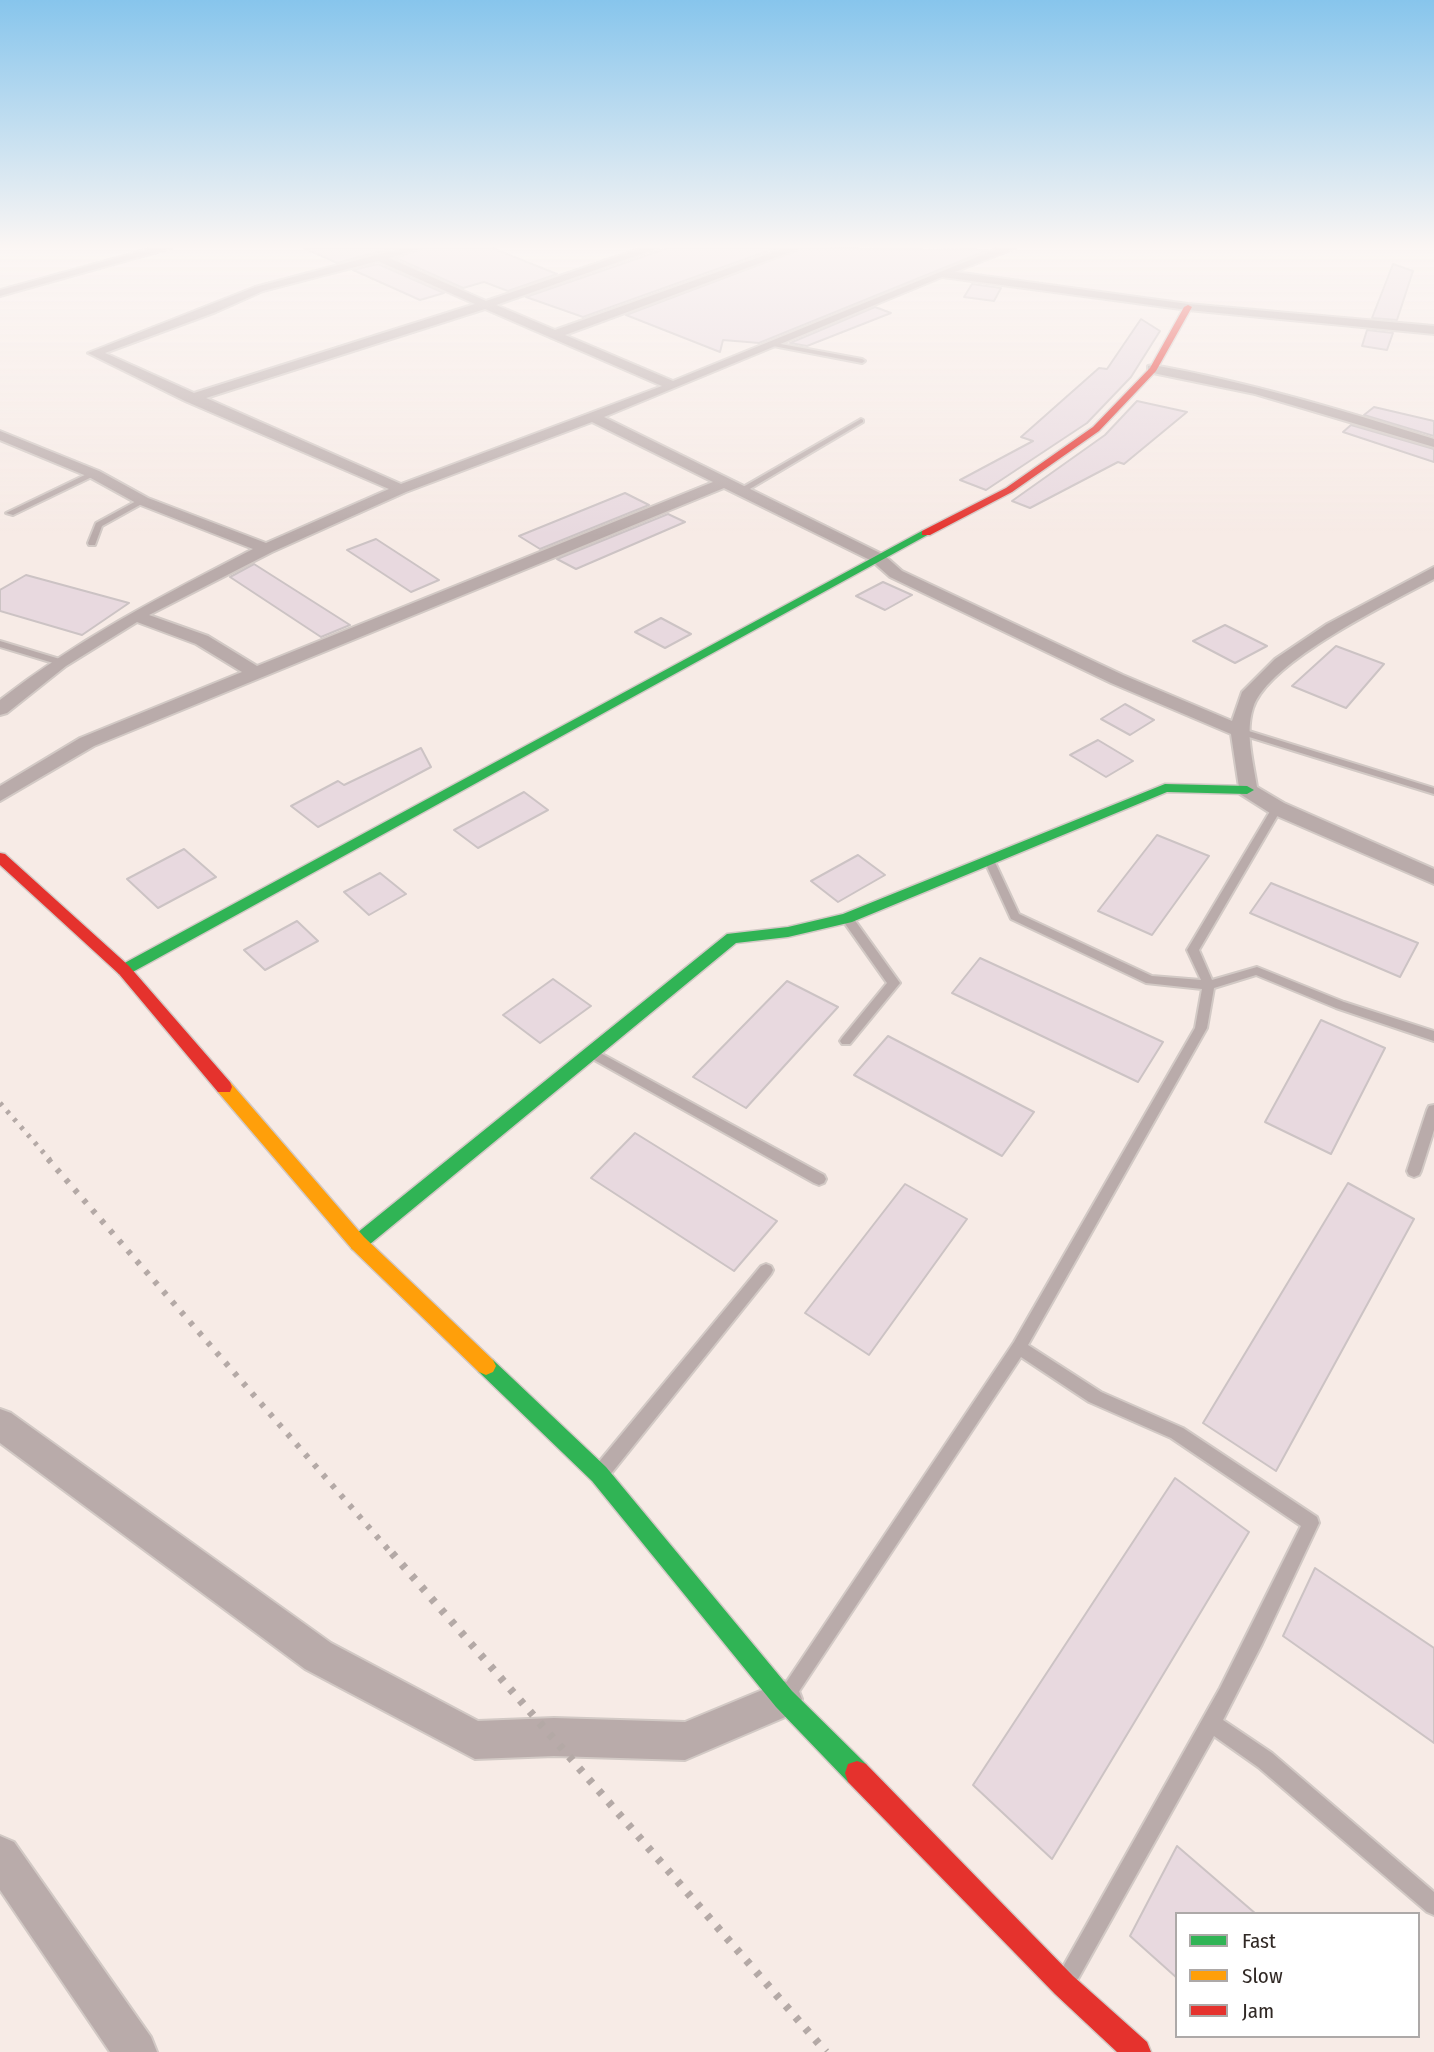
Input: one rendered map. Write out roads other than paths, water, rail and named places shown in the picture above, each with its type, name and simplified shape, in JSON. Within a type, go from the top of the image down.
[{"type":"street","points":[[121,344],[94,354],[401,489]]},
{"type":"street","points":[[190,398],[363,344]]},
{"type":"street","points":[[574,344],[673,386]]},
{"type":"street","points":[[0,709],[60,662],[135,616],[266,549],[401,489],[673,386],[770,344]]},
{"type":"street","points":[[124,970],[878,558],[1009,490],[1096,429],[1153,369],[1167,344]]},
{"type":"street","points":[[1153,369],[1198,376],[1293,400],[1434,443]]},
{"type":"street","points":[[593,417],[878,558],[896,574],[1117,680],[1239,731]]},
{"type":"street","points":[[0,435],[94,474],[144,501],[266,549]]},
{"type":"street","points":[[0,795],[87,742],[254,673],[731,487]]},
{"type":"street","points":[[1247,790],[1239,731],[1249,696],[1282,660],[1434,572]]},
{"type":"street","points":[[135,616],[202,640],[254,673]]},
{"type":"street","points":[[359,1242],[732,939],[788,932],[847,918],[1165,788],[1247,790],[1277,808],[1434,877]]},
{"type":"street","points":[[0,857],[124,970],[359,1242],[599,1474],[784,1699],[1064,1984],[1137,2052]]},
{"type":"street","points":[[0,1424],[317,1656],[475,1740],[554,1737],[685,1741],[784,1699]]},
{"type":"street","points":[[0,1856],[136,2052]]},
{"type":"lane","points":[[770,344],[862,361]]},
{"type":"lane","points":[[731,487],[861,421]]},
{"type":"lane","points":[[10,513],[94,474]]},
{"type":"lane","points":[[92,543],[99,525],[144,501]]},
{"type":"lane","points":[[0,644],[60,662]]},
{"type":"lane","points":[[1239,731],[1434,791]]},
{"type":"lane","points":[[784,1699],[1019,1347],[1201,1028],[1209,985],[1194,950],[1277,808]]},
{"type":"lane","points":[[989,860],[1015,916],[1150,980],[1209,985],[1257,971],[1340,1005],[1434,1036]]},
{"type":"lane","points":[[846,1041],[894,983],[847,918]]},
{"type":"lane","points":[[590,1052],[819,1179]]},
{"type":"lane","points":[[1414,1171],[1434,1110]]},
{"type":"lane","points":[[599,1474],[766,1270]]},
{"type":"lane","points":[[1019,1347],[1095,1397],[1177,1433],[1311,1524],[1284,1583],[1211,1723],[1064,1984]]},
{"type":"lane","points":[[1211,1723],[1265,1760],[1434,1905]]},
{"type":"railway","points":[[0,1103],[50,1160]]},
{"type":"railway","points":[[48,1159],[393,1555]]},
{"type":"railway","points":[[392,1553],[826,2052]]}]
